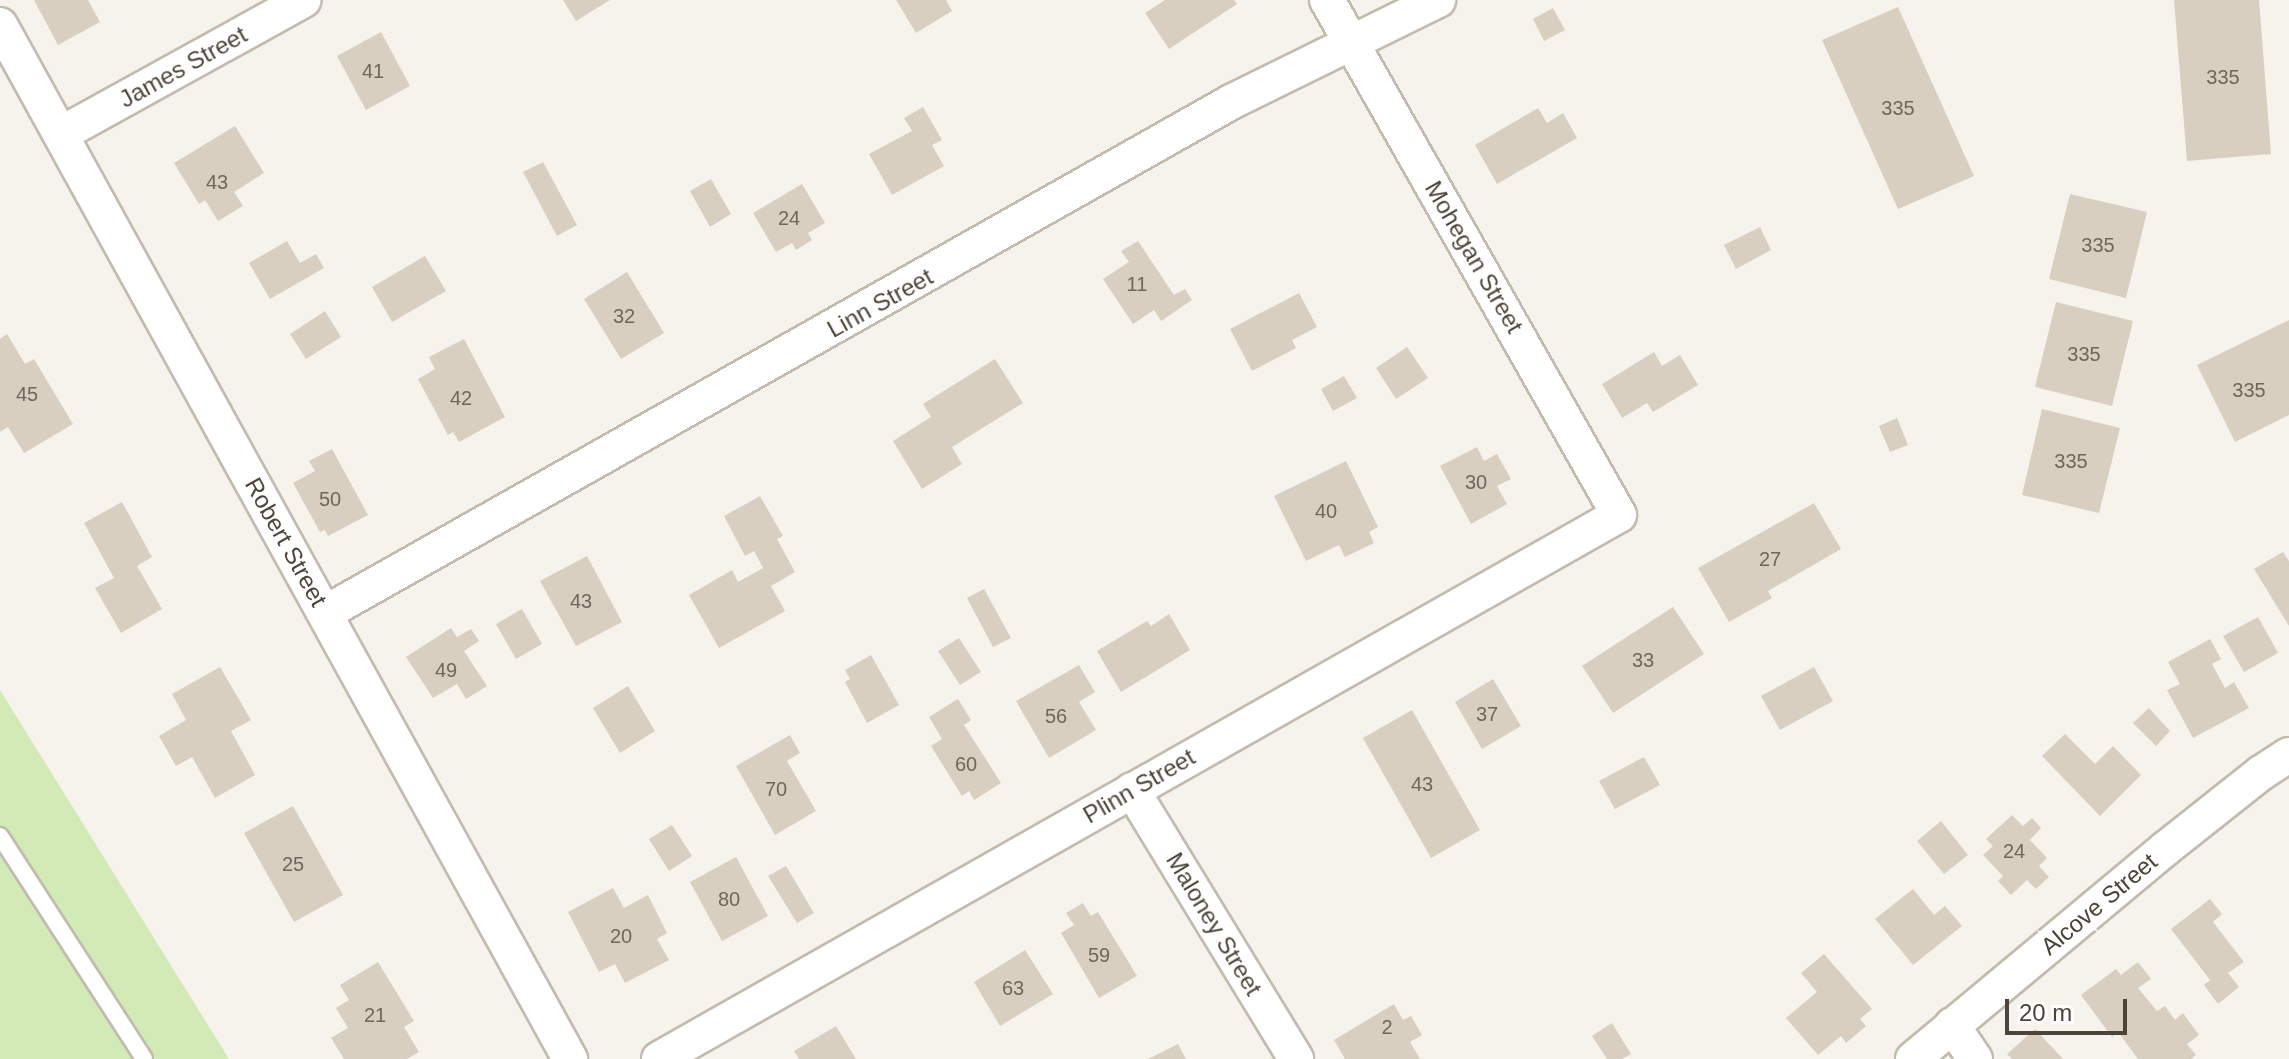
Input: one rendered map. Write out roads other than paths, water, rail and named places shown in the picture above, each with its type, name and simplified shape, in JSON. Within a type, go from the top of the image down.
[{"type":"street","name":"James Street","points":[[61,134],[304,0]]},
{"type":"street","name":"Mohegan Street","points":[[1327,0],[1349,44],[1490,282],[1619,515]]},
{"type":"street","name":"Linn Street","points":[[325,613],[1231,102],[1438,0]]},
{"type":"street","name":"Robert Street","points":[[0,25],[570,1059]]},
{"type":"street","name":"Plinn Street","points":[[659,1059],[1619,515]]},
{"type":"street","name":"Alcove Street","points":[[1913,1059],[2165,849],[2261,773],[2289,755]]},
{"type":"street","name":"Maloney Street","points":[[1132,790],[1296,1059]]},
{"type":"street","points":[[1952,1025],[1975,1059]]},
{"type":"lane","points":[[0,836],[144,1059]]}]
